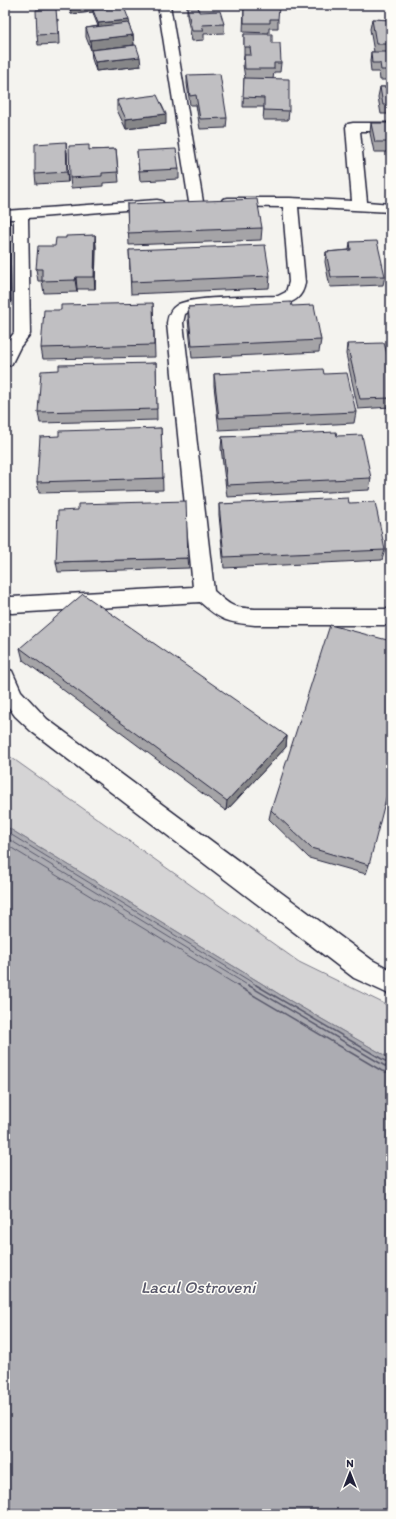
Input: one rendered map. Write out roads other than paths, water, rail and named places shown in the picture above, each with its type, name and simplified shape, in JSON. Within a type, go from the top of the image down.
[{"type":"street","points":[[164,5],[196,202]]},
{"type":"street","points":[[360,206],[353,127],[391,127]]},
{"type":"street","points":[[5,215],[196,202],[290,202],[391,208]]},
{"type":"street","points":[[290,202],[297,282],[296,290],[293,296],[278,301],[189,305],[180,309],[176,315],[176,331],[204,594],[223,611],[234,615],[255,617],[391,617]]},
{"type":"street","points":[[5,361],[13,345],[22,334],[21,214]]},
{"type":"street","points":[[5,604],[12,605],[204,594]]},
{"type":"street","points":[[5,677],[6,683],[17,705],[39,725],[363,969],[391,983]]},
{"type":"water","name":"Lacul Ostroveni","points":[[5,826],[287,999],[391,1059],[391,1514],[5,1514]]}]
